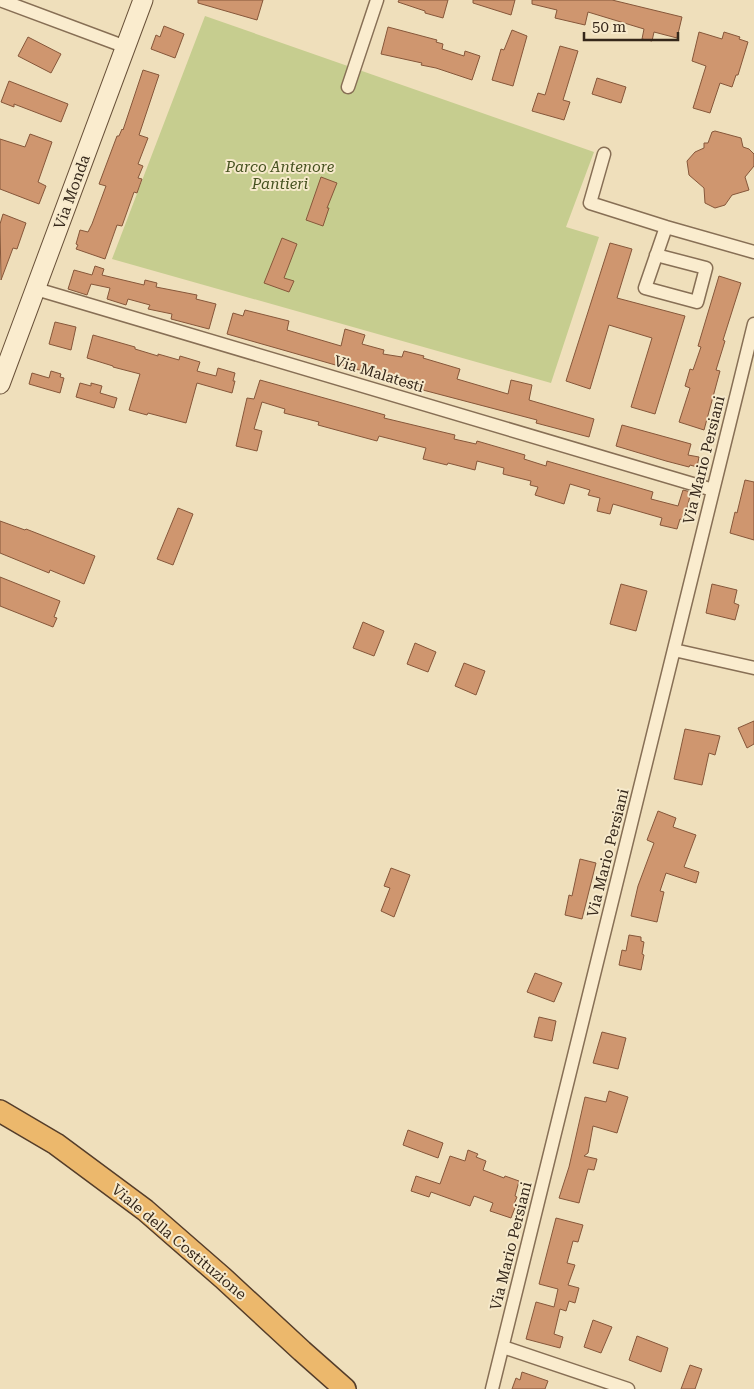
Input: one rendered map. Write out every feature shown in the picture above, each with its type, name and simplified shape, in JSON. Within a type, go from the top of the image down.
[{"type":"highway","name":"Viale della Costituzione","points":[[0,1111],[56,1144],[145,1210],[345,1389]]},
{"type":"main road","name":"Via Monda","points":[[0,384],[143,0]]},
{"type":"street","points":[[0,0],[126,47]]},
{"type":"street","points":[[348,87],[376,0]]},
{"type":"street","points":[[604,154],[590,203],[666,228],[754,252]]},
{"type":"street","points":[[656,255],[706,268],[696,302],[645,288],[656,255],[666,228]]},
{"type":"street","name":"Via Malatesti","points":[[36,289],[713,490]]},
{"type":"street","name":"Via Mario Persiani","points":[[492,1389],[713,490],[750,357],[754,324]]},
{"type":"street","points":[[674,650],[754,668]]},
{"type":"street","points":[[503,1346],[628,1389]]},
{"type":"green space","name":"Parco Antenore Pantieri","points":[[205,16],[594,152],[566,227],[599,237],[551,383],[112,259]]},
{"type":"building","points":[[198,0],[263,0],[257,20],[198,3]]},
{"type":"building","points":[[399,0],[448,0],[443,18],[398,2]]},
{"type":"building","points":[[473,0],[515,0],[511,15],[473,3]]},
{"type":"building","points":[[532,0],[612,0],[682,17],[677,38],[654,32],[652,41],[642,39],[644,29],[588,12],[585,25],[555,18],[557,10],[532,4]]},
{"type":"building","points":[[164,26],[184,34],[175,58],[151,49],[156,35],[160,37]]},
{"type":"building","points":[[388,27],[437,40],[436,42],[443,44],[442,49],[464,56],[465,51],[480,56],[472,80],[421,65],[422,63],[381,54]]},
{"type":"building","points":[[512,30],[527,36],[513,86],[492,80],[501,49],[504,50]]},
{"type":"building","points":[[699,32],[722,39],[724,32],[740,37],[739,39],[748,42],[738,75],[736,75],[732,87],[720,83],[710,113],[693,108],[706,66],[692,61]]},
{"type":"building","points":[[28,37],[61,54],[51,73],[18,56]]},
{"type":"building","points":[[560,46],[578,51],[563,100],[570,102],[564,120],[532,111],[538,93],[545,95]]},
{"type":"building","points":[[143,70],[159,75],[139,135],[148,138],[138,164],[143,166],[138,178],[142,179],[137,193],[134,192],[122,226],[117,225],[105,259],[76,249],[78,245],[76,244],[80,230],[88,232],[92,224],[106,186],[99,184],[117,136],[123,130]]},
{"type":"building","points":[[597,78],[626,87],[621,103],[592,94]]},
{"type":"building","points":[[9,81],[68,104],[61,122],[14,104],[14,107],[1,102]]},
{"type":"building","points":[[715,131],[741,138],[743,147],[749,149],[754,154],[754,166],[745,177],[749,190],[732,195],[725,205],[715,208],[705,203],[704,188],[689,175],[687,161],[695,152],[704,148],[704,143],[708,143],[712,132]]},
{"type":"building","points":[[30,134],[52,142],[38,182],[46,186],[39,204],[0,189],[0,139],[25,147]]},
{"type":"building","points":[[321,177],[337,183],[327,208],[329,208],[323,226],[306,220]]},
{"type":"building","points":[[3,214],[26,223],[17,249],[13,248],[1,280],[0,224]]},
{"type":"building","points":[[282,238],[297,244],[284,278],[294,281],[289,292],[264,283]]},
{"type":"building","points":[[610,243],[632,249],[617,298],[685,316],[655,414],[631,407],[652,338],[609,325],[590,389],[566,381]]},
{"type":"building","points":[[95,266],[104,269],[102,275],[144,285],[145,280],[157,283],[156,287],[197,295],[196,299],[216,304],[209,329],[171,319],[172,314],[148,309],[150,305],[128,299],[126,305],[107,299],[110,288],[91,284],[87,295],[68,289],[74,270],[92,275]]},
{"type":"building","points":[[719,276],[741,283],[723,340],[725,341],[716,370],[720,371],[704,430],[679,422],[690,388],[685,386],[690,369],[693,370],[701,347],[698,346]]},
{"type":"building","points":[[245,310],[289,321],[287,330],[341,346],[345,329],[365,335],[362,344],[384,350],[383,354],[402,357],[404,351],[424,356],[423,358],[460,369],[457,379],[508,394],[511,380],[532,385],[529,400],[594,419],[589,437],[536,423],[537,420],[362,374],[363,371],[227,334],[233,313],[243,316]]},
{"type":"building","points":[[55,322],[76,327],[71,350],[49,344]]},
{"type":"building","points":[[93,335],[158,356],[158,354],[179,360],[180,356],[200,362],[197,371],[216,376],[218,368],[235,373],[232,393],[197,383],[186,423],[129,410],[140,374],[87,358]]},
{"type":"building","points":[[51,371],[61,374],[60,377],[64,378],[60,393],[29,384],[32,373],[49,378]]},
{"type":"building","points":[[260,380],[385,415],[384,418],[455,435],[454,439],[476,444],[477,441],[525,455],[524,459],[546,466],[547,461],[653,492],[651,499],[678,506],[683,490],[691,492],[684,520],[680,519],[677,529],[660,525],[662,518],[613,504],[610,514],[597,511],[600,498],[588,495],[590,490],[570,484],[564,504],[535,495],[538,487],[530,485],[531,481],[503,474],[504,468],[477,461],[475,470],[423,459],[426,448],[379,436],[377,441],[318,425],[319,422],[284,413],[285,409],[262,402],[254,429],[262,431],[257,451],[236,446],[247,398],[254,399]]},
{"type":"building","points":[[80,383],[102,386],[100,393],[117,398],[114,408],[76,397]]},
{"type":"building","points":[[622,425],[691,444],[688,455],[699,457],[697,467],[690,465],[689,467],[616,446]]},
{"type":"building","points":[[745,480],[754,482],[754,540],[730,533]]},
{"type":"building","points":[[178,508],[193,514],[173,565],[157,559]]},
{"type":"building","points":[[0,521],[95,556],[84,584],[50,570],[49,573],[0,553]]},
{"type":"building","points":[[0,577],[60,601],[54,617],[57,618],[53,627],[0,606]]},
{"type":"building","points":[[621,584],[647,591],[636,631],[610,624]]},
{"type":"building","points":[[712,584],[737,590],[734,603],[739,605],[735,620],[706,613]]},
{"type":"building","points":[[363,622],[384,631],[374,656],[353,648]]},
{"type":"building","points":[[415,643],[436,652],[428,672],[407,664]]},
{"type":"building","points":[[464,663],[485,671],[476,695],[455,686]]},
{"type":"building","points":[[754,721],[754,744],[747,748],[738,728]]},
{"type":"building","points":[[685,729],[720,736],[715,755],[709,753],[702,785],[674,779]]},
{"type":"building","points":[[658,811],[676,818],[673,827],[696,835],[684,867],[699,872],[696,883],[666,873],[660,891],[664,892],[657,922],[631,916],[638,886],[654,843],[647,840]]},
{"type":"building","points":[[580,859],[596,863],[582,919],[565,915],[569,895],[572,896]]},
{"type":"building","points":[[391,868],[410,875],[394,917],[381,911],[390,888],[384,886]]},
{"type":"building","points":[[629,935],[641,937],[641,941],[644,942],[641,970],[619,965],[622,950],[626,951]]},
{"type":"building","points":[[535,973],[562,983],[554,1002],[527,992]]},
{"type":"building","points":[[539,1017],[556,1021],[552,1041],[534,1037]]},
{"type":"building","points":[[602,1032],[626,1038],[618,1069],[593,1063]]},
{"type":"building","points":[[609,1091],[628,1097],[617,1133],[593,1126],[588,1153],[584,1156],[597,1159],[594,1170],[588,1169],[579,1203],[559,1198],[569,1167],[585,1097],[606,1102]]},
{"type":"building","points":[[408,1130],[443,1143],[438,1158],[403,1145]]},
{"type":"building","points":[[468,1150],[478,1154],[476,1157],[486,1161],[483,1170],[504,1178],[505,1176],[519,1181],[514,1204],[516,1205],[511,1218],[490,1211],[493,1203],[474,1196],[470,1206],[431,1192],[429,1197],[411,1191],[416,1176],[440,1184],[450,1156],[465,1161]]},
{"type":"building","points":[[556,1218],[583,1225],[578,1242],[573,1241],[567,1263],[575,1265],[568,1285],[579,1288],[575,1303],[569,1301],[566,1311],[560,1309],[554,1334],[563,1337],[560,1348],[526,1339],[536,1302],[554,1307],[558,1289],[539,1284]]},
{"type":"building","points":[[593,1320],[612,1327],[601,1353],[584,1347]]},
{"type":"building","points":[[637,1336],[668,1348],[661,1372],[629,1360]]},
{"type":"building","points":[[690,1365],[702,1369],[695,1389],[681,1389]]},
{"type":"building","points":[[522,1372],[548,1381],[545,1389],[512,1389],[516,1378],[520,1380]]}]
